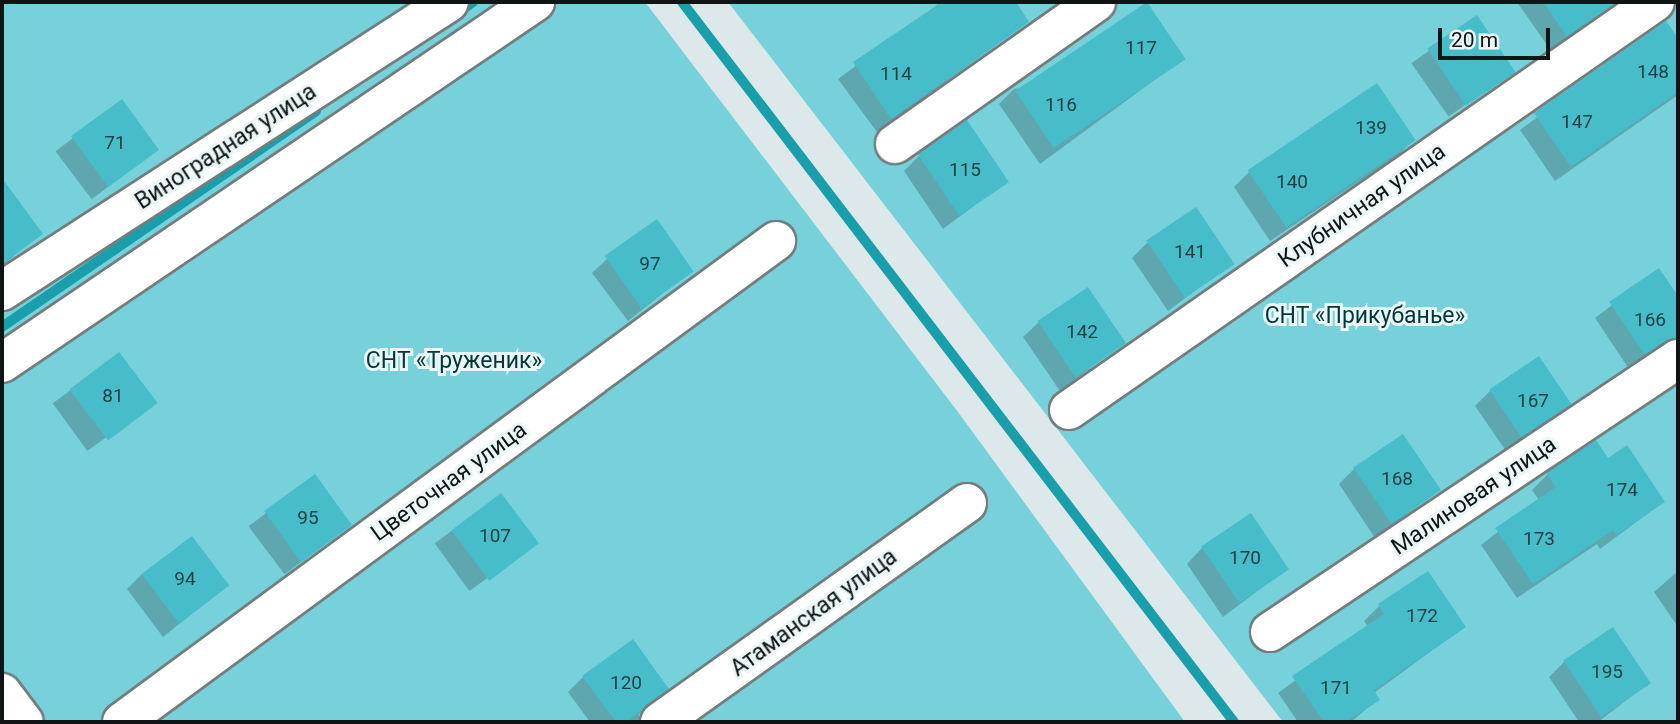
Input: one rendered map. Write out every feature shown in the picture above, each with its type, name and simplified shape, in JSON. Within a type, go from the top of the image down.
[{"type":"street","name":"Виноградная улица","points":[[2,292],[449,2]]},
{"type":"street","points":[[2,363],[536,2]]},
{"type":"street","points":[[895,144],[1096,2]]},
{"type":"street","name":"Клубничная улица","points":[[1069,410],[1655,2]]},
{"type":"street","name":"Цветочная улица","points":[[122,722],[776,241]]},
{"type":"street","name":"Малиновая улица","points":[[1270,632],[1678,359]]},
{"type":"street","name":"Атаманская улица","points":[[660,722],[967,503]]},
{"type":"street","points":[[2,694],[24,722]]},
{"type":"green space","name":"СНТ «Труженик»","points":[[2,2],[645,2],[958,412],[1185,722],[2,722]]},
{"type":"green space","name":"СНТ «Прикубанье»","points":[[728,2],[1678,2],[1678,722],[1283,722]]},
{"type":"building","points":[[942,2],[1016,2],[1029,22],[891,119],[853,62]]},
{"type":"building","points":[[1147,2],[1186,59],[1054,148],[1015,91]]},
{"type":"building","points":[[1543,2],[1617,2],[1567,37]]},
{"type":"building","points":[[1477,15],[1516,72],[1466,106],[1427,49]]},
{"type":"building","points":[[1666,21],[1678,38],[1678,92],[1571,167],[1534,113]]},
{"type":"building","points":[[1377,83],[1416,140],[1286,227],[1248,170]]},
{"type":"building","points":[[122,99],[159,150],[108,187],[71,136]]},
{"type":"building","points":[[967,120],[1009,182],[959,216],[917,154]]},
{"type":"building","points":[[2,178],[43,234],[2,264]]},
{"type":"building","points":[[1196,207],[1235,264],[1185,298],[1146,241]]},
{"type":"building","points":[[657,219],[694,271],[641,308],[605,256]]},
{"type":"building","points":[[1659,268],[1678,296],[1678,337],[1645,355],[1609,302]]},
{"type":"building","points":[[1088,287],[1126,343],[1075,377],[1037,321]]},
{"type":"building","points":[[119,352],[158,403],[108,440],[69,389]]},
{"type":"building","points":[[1539,356],[1571,404],[1522,438],[1489,390]]},
{"type":"building","points":[[1403,434],[1441,490],[1391,524],[1353,468]]},
{"type":"building","points":[[1596,440],[1608,458],[1627,445],[1665,502],[1616,535],[1613,530],[1533,584],[1495,528],[1556,487],[1546,473]]},
{"type":"building","points":[[315,474],[352,525],[301,562],[264,511]]},
{"type":"building","points":[[501,493],[539,543],[489,581],[451,530]]},
{"type":"building","points":[[1251,513],[1289,569],[1239,603],[1201,547]]},
{"type":"building","points":[[192,536],[229,586],[179,623],[142,574]]},
{"type":"building","points":[[1428,571],[1466,627],[1374,690],[1380,700],[1346,722],[1324,722],[1292,676],[1384,614],[1378,604]]},
{"type":"building","points":[[1613,627],[1651,683],[1601,717],[1563,661]]},
{"type":"building","points":[[633,639],[669,689],[626,722],[616,722],[582,676]]},
{"type":"waterway","points":[[456,14],[473,2]]},
{"type":"waterway","points":[[682,2],[1234,722]]},
{"type":"waterway","points":[[2,327],[316,111]]}]
